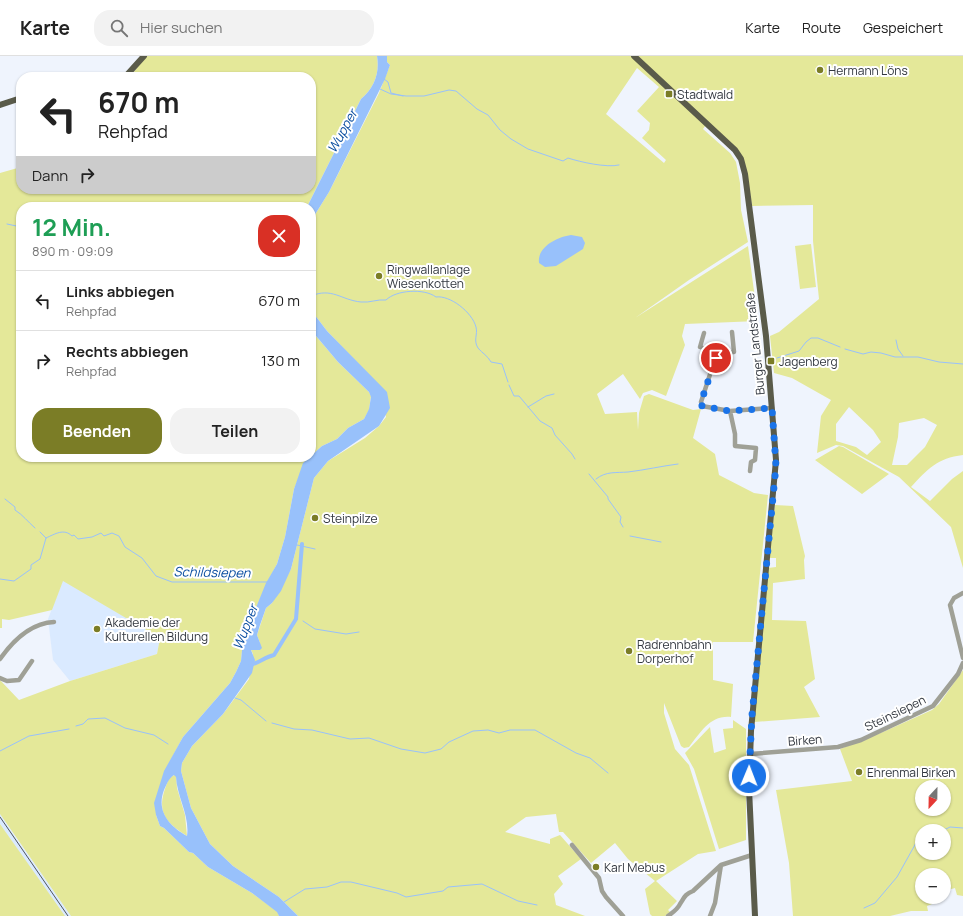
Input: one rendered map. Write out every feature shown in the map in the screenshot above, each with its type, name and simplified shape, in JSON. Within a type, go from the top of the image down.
[{"type":"main road","points":[[130,72],[144,56]]},
{"type":"main road","name":"Burger Landstraße","points":[[634,56],[732,148],[742,162],[760,287],[776,466],[752,715],[750,754],[755,916]]},
{"type":"main road","points":[[0,106],[16,100]]},
{"type":"street","points":[[704,333],[700,347],[718,353],[734,352],[732,332]]},
{"type":"street","points":[[718,353],[701,404],[702,406],[730,411],[772,408]]},
{"type":"street","points":[[730,411],[735,434],[735,446],[756,448],[755,460],[750,462],[750,471]]},
{"type":"street","points":[[963,593],[954,598],[950,605],[963,658]]},
{"type":"street","points":[[0,659],[27,631],[42,624],[54,622]]},
{"type":"street","points":[[0,678],[7,681],[19,680],[32,661]]},
{"type":"street","name":"Steinsiepen","points":[[861,740],[930,708],[938,701],[957,676],[963,663]]},
{"type":"street","name":"Birken","points":[[750,754],[838,747],[861,740]]},
{"type":"street","points":[[572,845],[599,878],[602,891],[606,897],[623,916]]},
{"type":"street","points":[[668,916],[680,904],[681,900],[687,893],[693,891],[722,865],[752,855]]},
{"type":"street","points":[[710,916],[715,903],[722,865]]},
{"type":"shaded area","name":"Akademie der Kulturellen Bildung","points":[[63,580],[160,638],[157,654],[70,681],[53,660],[48,619]]},
{"type":"shaded area","points":[[0,814],[71,916],[65,916],[25,860],[0,824]]},
{"type":"green space","points":[[146,56],[377,56],[378,62],[377,74],[373,85],[361,99],[316,189],[316,72],[134,72]]},
{"type":"green space","points":[[387,56],[963,56],[963,455],[954,456],[934,465],[911,487],[930,501],[952,479],[963,471],[963,568],[951,527],[899,477],[843,446],[836,445],[817,453],[821,416],[831,400],[792,378],[774,373],[770,336],[779,332],[819,299],[813,241],[813,205],[752,206],[745,164],[708,122],[703,129],[730,153],[736,162],[740,183],[741,210],[748,242],[689,280],[635,318],[748,246],[758,321],[685,324],[682,336],[685,345],[666,396],[652,390],[643,393],[640,399],[623,374],[597,394],[605,414],[637,412],[638,430],[639,413],[644,396],[649,394],[693,410],[701,409],[693,438],[715,454],[719,475],[754,493],[768,495],[753,642],[713,642],[713,680],[733,684],[731,717],[724,717],[712,722],[702,730],[689,747],[684,748],[681,746],[664,703],[664,713],[675,749],[689,765],[716,851],[698,854],[656,881],[677,901],[668,910],[670,912],[665,916],[652,916],[650,914],[645,889],[655,881],[628,859],[615,843],[591,863],[563,832],[559,832],[556,814],[526,817],[505,832],[550,844],[550,839],[560,835],[581,859],[558,876],[563,884],[554,894],[556,905],[585,916],[298,916],[279,897],[233,866],[210,844],[191,808],[181,771],[182,763],[192,746],[223,714],[249,679],[253,654],[251,650],[256,650],[260,643],[257,635],[266,608],[272,603],[291,569],[314,478],[328,461],[365,438],[379,426],[386,417],[377,383],[327,331],[316,317],[316,213],[329,192],[379,93],[390,65],[387,62]],"holes":[[[637,68],[659,87],[637,111],[650,123],[649,130],[642,138],[666,160],[664,163],[606,114]],[[849,407],[873,430],[881,442],[867,455],[856,447],[836,441],[836,424]],[[924,418],[937,425],[925,447],[907,465],[892,465],[898,437],[899,423]]]},
{"type":"green space","points":[[16,168],[16,194],[314,194],[310,202],[16,202],[16,462],[305,462],[294,489],[285,537],[277,564],[255,610],[244,629],[241,661],[230,683],[183,737],[168,765],[156,815],[160,826],[189,852],[193,853],[208,867],[252,893],[278,912],[279,916],[71,916],[0,814],[0,680],[19,700],[70,681],[157,654],[160,638],[63,581],[52,610],[9,620],[2,619],[2,628],[0,628],[0,173]]},
{"type":"green space","points":[[811,244],[816,287],[800,289],[795,246]]},
{"type":"green space","points":[[316,336],[338,362],[369,392],[371,396],[369,410],[364,419],[348,428],[337,439],[322,446],[316,451]]},
{"type":"green space","points":[[839,446],[889,474],[862,494],[815,460]]},
{"type":"green space","points":[[775,505],[793,506],[805,556],[805,579],[773,583],[772,620],[806,621],[815,679],[804,687],[820,717],[754,722],[768,568],[776,567],[776,558],[769,558]]},
{"type":"green space","points":[[963,670],[963,896],[957,895],[955,888],[951,889],[951,868],[915,868],[915,904],[932,904],[927,906],[928,911],[911,911],[890,916],[793,916],[789,863],[776,790],[852,781],[840,749],[932,710],[939,704]]},
{"type":"green space","points":[[733,720],[746,729],[746,840],[719,849],[694,769],[685,753],[710,727],[714,753],[726,749],[723,729],[733,728]]},
{"type":"green space","points":[[176,774],[177,788],[185,815],[187,836],[171,824],[163,812],[162,805],[165,788],[169,778]]},
{"type":"green space","points":[[0,824],[65,916],[0,916]]},
{"type":"water","points":[[377,56],[387,56],[387,62],[390,65],[385,79],[329,192],[316,213],[316,202],[310,202],[314,194],[316,194],[316,189],[361,99],[373,85],[377,74]]},
{"type":"water","points":[[571,235],[582,237],[585,243],[583,249],[556,266],[545,267],[539,263],[541,252],[549,244],[560,238]]},
{"type":"water","points":[[316,317],[327,331],[387,392],[390,408],[379,426],[328,461],[314,478],[291,569],[281,591],[266,608],[257,635],[262,648],[260,650],[251,650],[255,660],[252,673],[223,714],[192,746],[182,763],[181,771],[191,808],[210,844],[233,866],[279,897],[298,916],[279,916],[277,912],[252,893],[208,867],[160,826],[154,803],[164,771],[183,737],[230,683],[241,661],[244,629],[255,610],[266,583],[277,564],[285,537],[294,489],[303,463],[316,462],[316,451],[322,446],[337,439],[348,428],[364,419],[369,409],[371,397],[369,392],[338,362],[316,336]],"holes":[[[174,775],[176,777],[187,821],[187,836],[170,823],[163,811],[162,798],[164,790],[170,778]]]},
{"type":"waterway","points":[[384,79],[388,82],[391,93],[403,96]]},
{"type":"waterway","points":[[380,89],[391,94],[406,96],[424,96],[449,90],[456,91],[477,109],[488,115],[500,130],[511,139],[528,149],[563,161],[568,158],[586,163],[614,166],[619,165]]},
{"type":"waterway","points":[[7,224],[16,226]]},
{"type":"waterway","points":[[316,295],[331,293],[354,301],[364,302],[386,300],[403,292],[418,291],[448,299],[465,310],[474,321],[478,348],[491,362],[502,364],[508,382]]},
{"type":"waterway","points":[[777,358],[799,351],[811,338],[818,338],[840,347]]},
{"type":"waterway","points":[[896,340],[898,349],[903,356]]},
{"type":"waterway","points":[[845,349],[863,354],[871,352],[895,357],[918,357],[939,362],[963,364]]},
{"type":"waterway","points":[[509,385],[514,396],[519,396],[540,421],[552,428],[555,435],[575,459]]},
{"type":"waterway","points":[[528,407],[546,396],[554,394]]},
{"type":"waterway","points":[[596,479],[600,476],[611,473],[628,472],[678,464]]},
{"type":"waterway","points":[[589,474],[608,497],[621,517],[620,522],[623,527]]},
{"type":"waterway","points":[[5,499],[35,528]]},
{"type":"waterway","points":[[40,532],[46,538]]},
{"type":"waterway","name":"Schildsiepen","points":[[0,579],[14,581],[31,569],[31,565],[40,559],[46,538],[66,532],[72,536],[74,535],[78,539],[92,537],[101,533],[104,536],[112,533],[119,536],[125,547],[142,558],[156,576],[172,582],[268,582]]},
{"type":"waterway","points":[[630,536],[661,542]]},
{"type":"waterway","points":[[250,665],[274,655],[296,619],[302,544]]},
{"type":"waterway","points":[[297,545],[315,549]]},
{"type":"waterway","points":[[303,621],[315,629],[346,634],[359,632]]},
{"type":"waterway","points":[[235,698],[241,700],[266,721]]},
{"type":"waterway","points":[[76,726],[83,724],[88,719],[105,718],[125,728],[154,735],[168,744]]},
{"type":"waterway","points":[[272,723],[294,729],[312,730],[350,739],[369,738],[401,749],[425,753],[441,749],[449,742],[473,731],[488,730],[499,733],[510,730],[535,730],[576,753],[590,758],[608,773]]},
{"type":"waterway","points":[[0,751],[29,736],[69,729]]},
{"type":"waterway","points":[[951,827],[963,828]]},
{"type":"waterway","points":[[864,908],[875,903],[897,877],[915,845]]},
{"type":"waterway","points":[[284,902],[305,889],[327,887],[341,882],[351,882],[397,893],[406,897],[443,891],[448,887],[482,884],[518,901],[537,905]]},
{"type":"railway","points":[[0,817],[68,916]]},
{"type":"place","name":"Hermann Löns","points":[[820,70]]},
{"type":"place","name":"Stadtwald","points":[[669,94]]},
{"type":"place","name":"Ringwallanlage Wiesenkotten","points":[[379,276]]},
{"type":"place","name":"Jagenberg","points":[[771,361]]},
{"type":"place","name":"Steinpilze","points":[[315,518]]},
{"type":"place","name":"Akademie der Kulturellen Bildung","points":[[97,629]]},
{"type":"place","name":"Radrennbahn Dorperhof","points":[[629,651]]},
{"type":"place","name":"Ehrenmal Birken","points":[[859,772]]},
{"type":"place","name":"Karl Mebus","points":[[596,867]]},
{"type":"route","points":[[716,358],[701,402],[702,406],[726,411],[772,408],[775,434],[776,466],[752,715],[749,776]]},
{"type":"water label","name":"Wupper","points":[[342,131]]},
{"type":"water label","name":"Wupper","points":[[245,627]]}]
